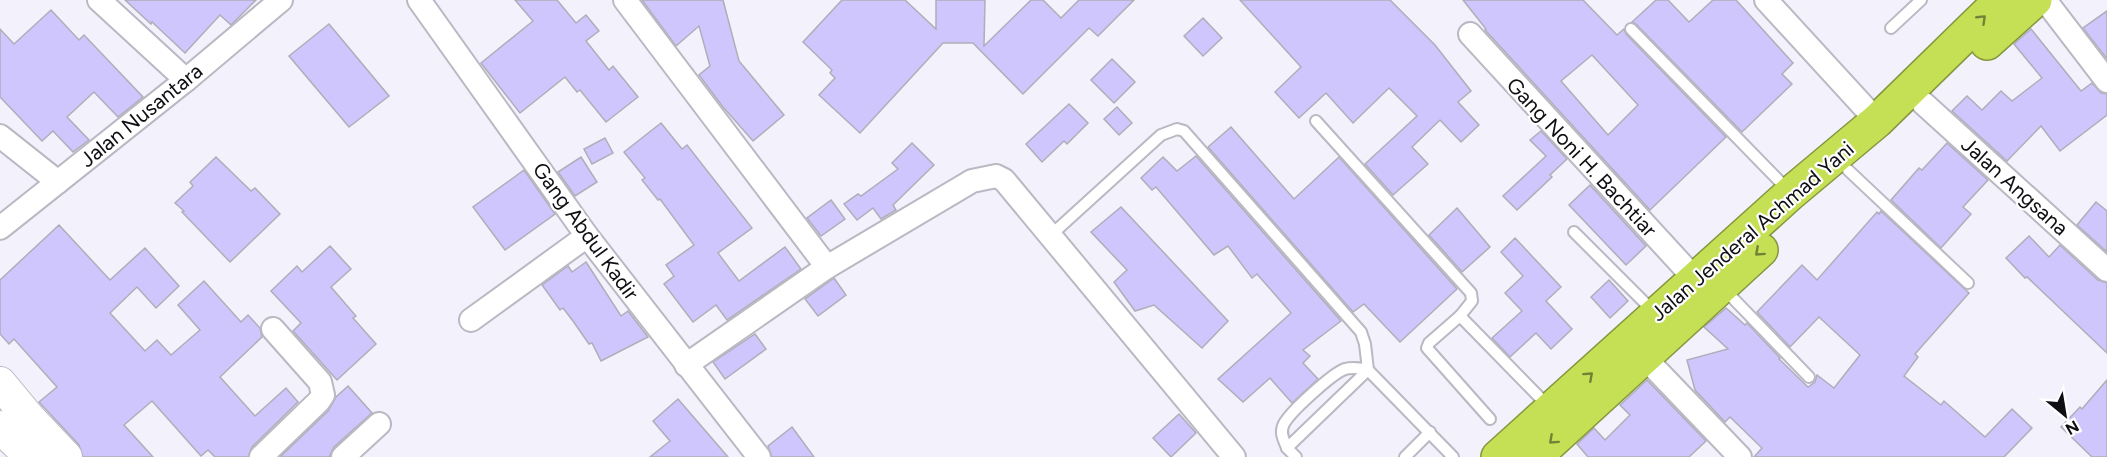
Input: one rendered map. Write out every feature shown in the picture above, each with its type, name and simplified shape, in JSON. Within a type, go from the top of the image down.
[{"type":"highway","name":"Jalan Jenderal Achmad Yani","points":[[1535,457],[1644,357],[1791,193],[1877,122],[2001,0]]},
{"type":"highway","name":"Jalan Jenderal Achmad Yani","points":[[1498,457],[1656,314],[1708,283],[1848,170],[2035,0]]},
{"type":"main road","points":[[0,383],[35,443]]},
{"type":"street","points":[[99,0],[186,80]]},
{"type":"street","name":"Jalan Nusantara","points":[[0,228],[186,80],[280,0]]},
{"type":"street","name":"Gang Abdul Kadir","points":[[419,0],[587,236],[759,457]]},
{"type":"street","points":[[625,0],[827,267]]},
{"type":"street","points":[[1766,0],[1877,122]]},
{"type":"street","points":[[2045,0],[2107,81]]},
{"type":"street","name":"Gang Noni H. Bachtiar","points":[[1470,34],[1708,283]]},
{"type":"street","name":"Jalan Angsana","points":[[1923,103],[2107,270]]},
{"type":"street","points":[[0,136],[58,182]]},
{"type":"street","points":[[686,365],[827,267],[972,181],[996,176],[1004,180],[1234,457]]},
{"type":"street","points":[[471,320],[587,236]]},
{"type":"street","points":[[261,457],[323,395],[320,382],[273,329]]},
{"type":"street","points":[[1644,357],[1740,457]]},
{"type":"street","points":[[343,457],[379,424]]},
{"type":"lane","points":[[1891,28],[1921,0]]},
{"type":"lane","points":[[1631,29],[1791,193]]},
{"type":"lane","points":[[1316,122],[1471,293],[1472,301],[1460,316],[1429,343],[1427,348],[1490,419]]},
{"type":"lane","points":[[1050,236],[1161,135],[1177,129],[1184,131],[1355,323],[1365,344],[1368,370]]},
{"type":"lane","points":[[1848,170],[1968,283]]},
{"type":"lane","points":[[1574,232],[1656,314]]},
{"type":"lane","points":[[1708,283],[1809,377]]},
{"type":"lane","points":[[1460,316],[1551,410]]},
{"type":"lane","points":[[1296,457],[1287,448],[1282,435],[1283,424],[1333,375],[1353,367],[1368,370],[1453,457]]},
{"type":"lane","points":[[1287,448],[1368,370]]},
{"type":"lane","points":[[1405,457],[1430,432]]},
{"type":"building","points":[[125,0],[256,0],[231,25],[220,15],[185,53]]},
{"type":"building","points":[[515,0],[557,0],[576,23],[586,15],[599,31],[586,41],[609,70],[613,66],[638,97],[606,122],[580,90],[577,92],[565,77],[520,113],[481,63],[533,21]]},
{"type":"building","points":[[642,0],[723,0],[739,61],[784,115],[753,141],[699,75],[710,66],[699,26],[676,46]]},
{"type":"building","points":[[842,0],[905,0],[936,29],[936,0],[985,0],[984,46],[1031,0],[1043,0],[1061,18],[1079,0],[1134,0],[1098,36],[1089,28],[1023,94],[973,43],[943,43],[860,133],[819,95],[835,78],[830,73],[832,70],[803,42]]},
{"type":"building","points":[[1240,0],[1390,0],[1435,45],[1471,91],[1458,102],[1479,125],[1461,142],[1440,120],[1412,147],[1428,164],[1393,195],[1365,164],[1417,116],[1389,88],[1353,123],[1326,93],[1299,118],[1275,92],[1301,67]]},
{"type":"building","points":[[1463,0],[1583,0],[1617,35],[1624,29],[1626,34],[1726,137],[1650,210],[1486,29]],"holes":[[[1592,55],[1638,105],[1608,135],[1561,81]]]},
{"type":"building","points":[[1656,0],[1668,0],[1689,22],[1713,0],[1736,0],[1793,63],[1782,74],[1792,84],[1742,132],[1632,22]]},
{"type":"building","points":[[51,10],[79,40],[84,35],[143,97],[118,117],[94,92],[67,117],[89,140],[73,152],[53,131],[42,141],[0,97],[0,29],[14,44]]},
{"type":"building","points":[[2107,11],[2107,59],[2083,28]]},
{"type":"building","points":[[1203,18],[1222,38],[1203,56],[1184,36]]},
{"type":"building","points":[[329,24],[389,96],[349,127],[289,56]]},
{"type":"building","points":[[2031,29],[2081,91],[2092,83],[2101,93],[2107,94],[2107,115],[2060,151],[2041,126],[2007,161],[1952,111],[1967,96],[1982,110],[2001,91],[2012,101],[2042,78],[2014,44]]},
{"type":"building","points":[[1112,59],[1135,82],[1114,103],[1091,80]]},
{"type":"building","points":[[1069,104],[1088,123],[1067,144],[1064,141],[1042,162],[1026,144]]},
{"type":"building","points":[[1117,107],[1132,123],[1119,135],[1104,119]]},
{"type":"building","points":[[661,123],[682,149],[687,145],[752,228],[718,253],[739,281],[785,247],[801,269],[727,320],[716,305],[693,322],[664,284],[674,276],[666,265],[694,245],[660,199],[658,200],[642,180],[645,178],[624,152]]},
{"type":"building","points":[[1231,127],[1294,199],[1339,157],[1457,289],[1400,342],[1364,304],[1353,312],[1208,147]]},
{"type":"building","points":[[1541,131],[1567,159],[1550,175],[1552,177],[1517,210],[1503,196],[1546,156],[1530,140]]},
{"type":"building","points":[[605,138],[613,153],[592,164],[584,149]]},
{"type":"building","points":[[912,143],[934,165],[893,205],[896,210],[881,219],[873,208],[857,220],[844,204],[858,194],[861,196],[898,169],[892,163]]},
{"type":"building","points":[[1947,143],[1988,180],[1963,207],[1971,214],[1941,248],[1891,200],[1919,168],[1922,170]]},
{"type":"building","points":[[1196,156],[1341,321],[1303,350],[1310,356],[1303,363],[1318,379],[1292,403],[1270,378],[1243,402],[1218,379],[1291,313],[1257,274],[1252,278],[1228,246],[1214,255],[1156,187],[1152,190],[1141,178],[1163,157],[1177,171]]},
{"type":"building","points":[[216,157],[251,191],[255,188],[280,214],[230,262],[175,203],[193,186],[190,182]]},
{"type":"building","points":[[581,157],[597,182],[575,196],[558,172]]},
{"type":"building","points":[[524,170],[555,214],[505,250],[473,207]]},
{"type":"building","points":[[1590,185],[1646,246],[1626,265],[1569,205]]},
{"type":"building","points":[[831,200],[845,219],[821,236],[807,218]]},
{"type":"building","points":[[2096,202],[2107,211],[2107,252],[2077,225]]},
{"type":"building","points":[[1121,207],[1228,321],[1202,348],[1154,305],[1135,311],[1114,282],[1127,270],[1091,232]]},
{"type":"building","points":[[1457,208],[1490,247],[1462,272],[1429,235]]},
{"type":"building","points":[[1881,211],[1969,293],[1915,354],[1918,357],[1904,376],[1941,405],[1944,401],[1985,437],[2012,409],[2032,428],[2004,457],[1754,457],[1762,448],[1730,417],[1725,422],[1695,390],[1687,360],[1728,349],[1704,327],[1726,308],[1745,325],[1747,323],[1808,387],[1815,382],[1817,375],[1834,388],[1860,355],[1819,317],[1790,347],[1757,312],[1802,265],[1817,280],[1877,212],[1879,214]]},
{"type":"building","points":[[59,225],[110,280],[145,248],[179,286],[156,308],[137,287],[110,313],[145,351],[157,340],[171,355],[200,330],[178,305],[204,281],[241,322],[248,315],[260,328],[262,337],[220,377],[255,416],[286,388],[298,402],[252,447],[248,457],[215,457],[208,450],[201,456],[152,401],[124,425],[153,457],[83,457],[79,445],[39,402],[57,387],[14,339],[9,344],[0,334],[0,280]]},
{"type":"building","points":[[2029,236],[2049,257],[2060,245],[2098,280],[2107,283],[2107,353],[2006,258]]},
{"type":"building","points":[[1515,238],[1561,287],[1546,301],[1572,329],[1551,349],[1536,333],[1510,357],[1492,338],[1522,311],[1505,293],[1523,276],[1501,252]]},
{"type":"building","points":[[330,246],[351,269],[331,287],[356,316],[353,318],[376,344],[337,380],[293,331],[301,323],[271,291],[297,266],[302,272]]},
{"type":"building","points":[[586,262],[621,316],[628,311],[648,337],[601,361],[592,343],[589,344],[563,308],[560,310],[542,285],[568,266],[572,272]]},
{"type":"building","points":[[834,278],[846,295],[818,316],[805,299]]},
{"type":"building","points":[[1609,280],[1628,301],[1610,318],[1591,297]]},
{"type":"building","points":[[755,334],[766,349],[725,379],[713,362]]},
{"type":"building","points":[[1647,380],[1706,441],[1689,457],[1588,457],[1577,444],[1594,428],[1605,440],[1630,415],[1620,405]]},
{"type":"building","points":[[2107,380],[2107,457],[2092,457],[2061,427],[2080,407],[2082,409]]},
{"type":"building","points":[[348,386],[372,413],[334,447],[329,457],[280,457],[328,411],[336,397]]},
{"type":"building","points":[[678,399],[728,457],[650,457],[670,441],[653,421]]},
{"type":"building","points":[[1179,414],[1196,433],[1171,457],[1153,438]]},
{"type":"building","points":[[792,427],[814,457],[772,457],[768,446]]}]
